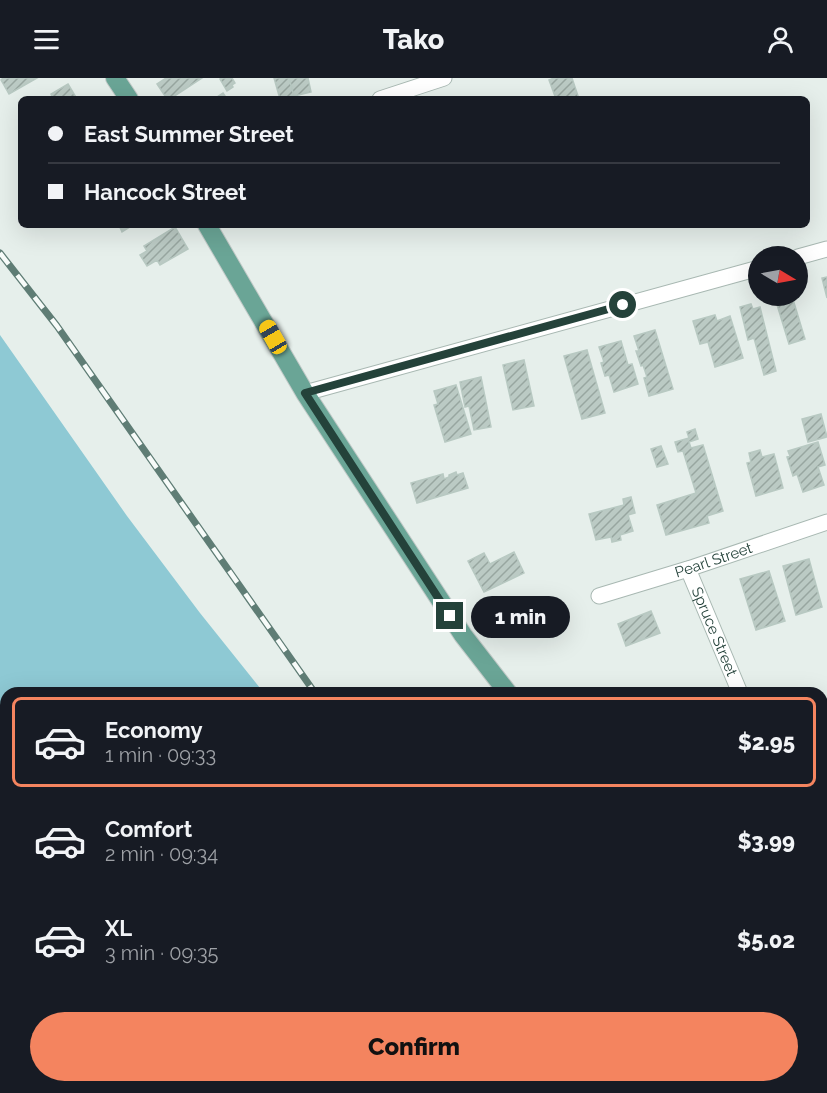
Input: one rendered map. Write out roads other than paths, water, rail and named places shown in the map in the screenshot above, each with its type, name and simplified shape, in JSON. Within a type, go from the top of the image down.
[{"type":"main road","points":[[115,78],[127,96]]},
{"type":"main road","points":[[209,228],[305,393],[463,635],[503,687]]},
{"type":"street","points":[[389,96],[444,78]]},
{"type":"street","points":[[808,254],[827,249]]},
{"type":"street","points":[[305,393],[748,271]]},
{"type":"street","name":"Pearl Street","points":[[599,596],[827,522]]},
{"type":"street","name":"Spruce Street","points":[[688,568],[738,687]]},
{"type":"water","points":[[0,335],[127,516],[259,687],[0,687]]},
{"type":"railway","points":[[0,253],[57,326],[311,687]]}]
